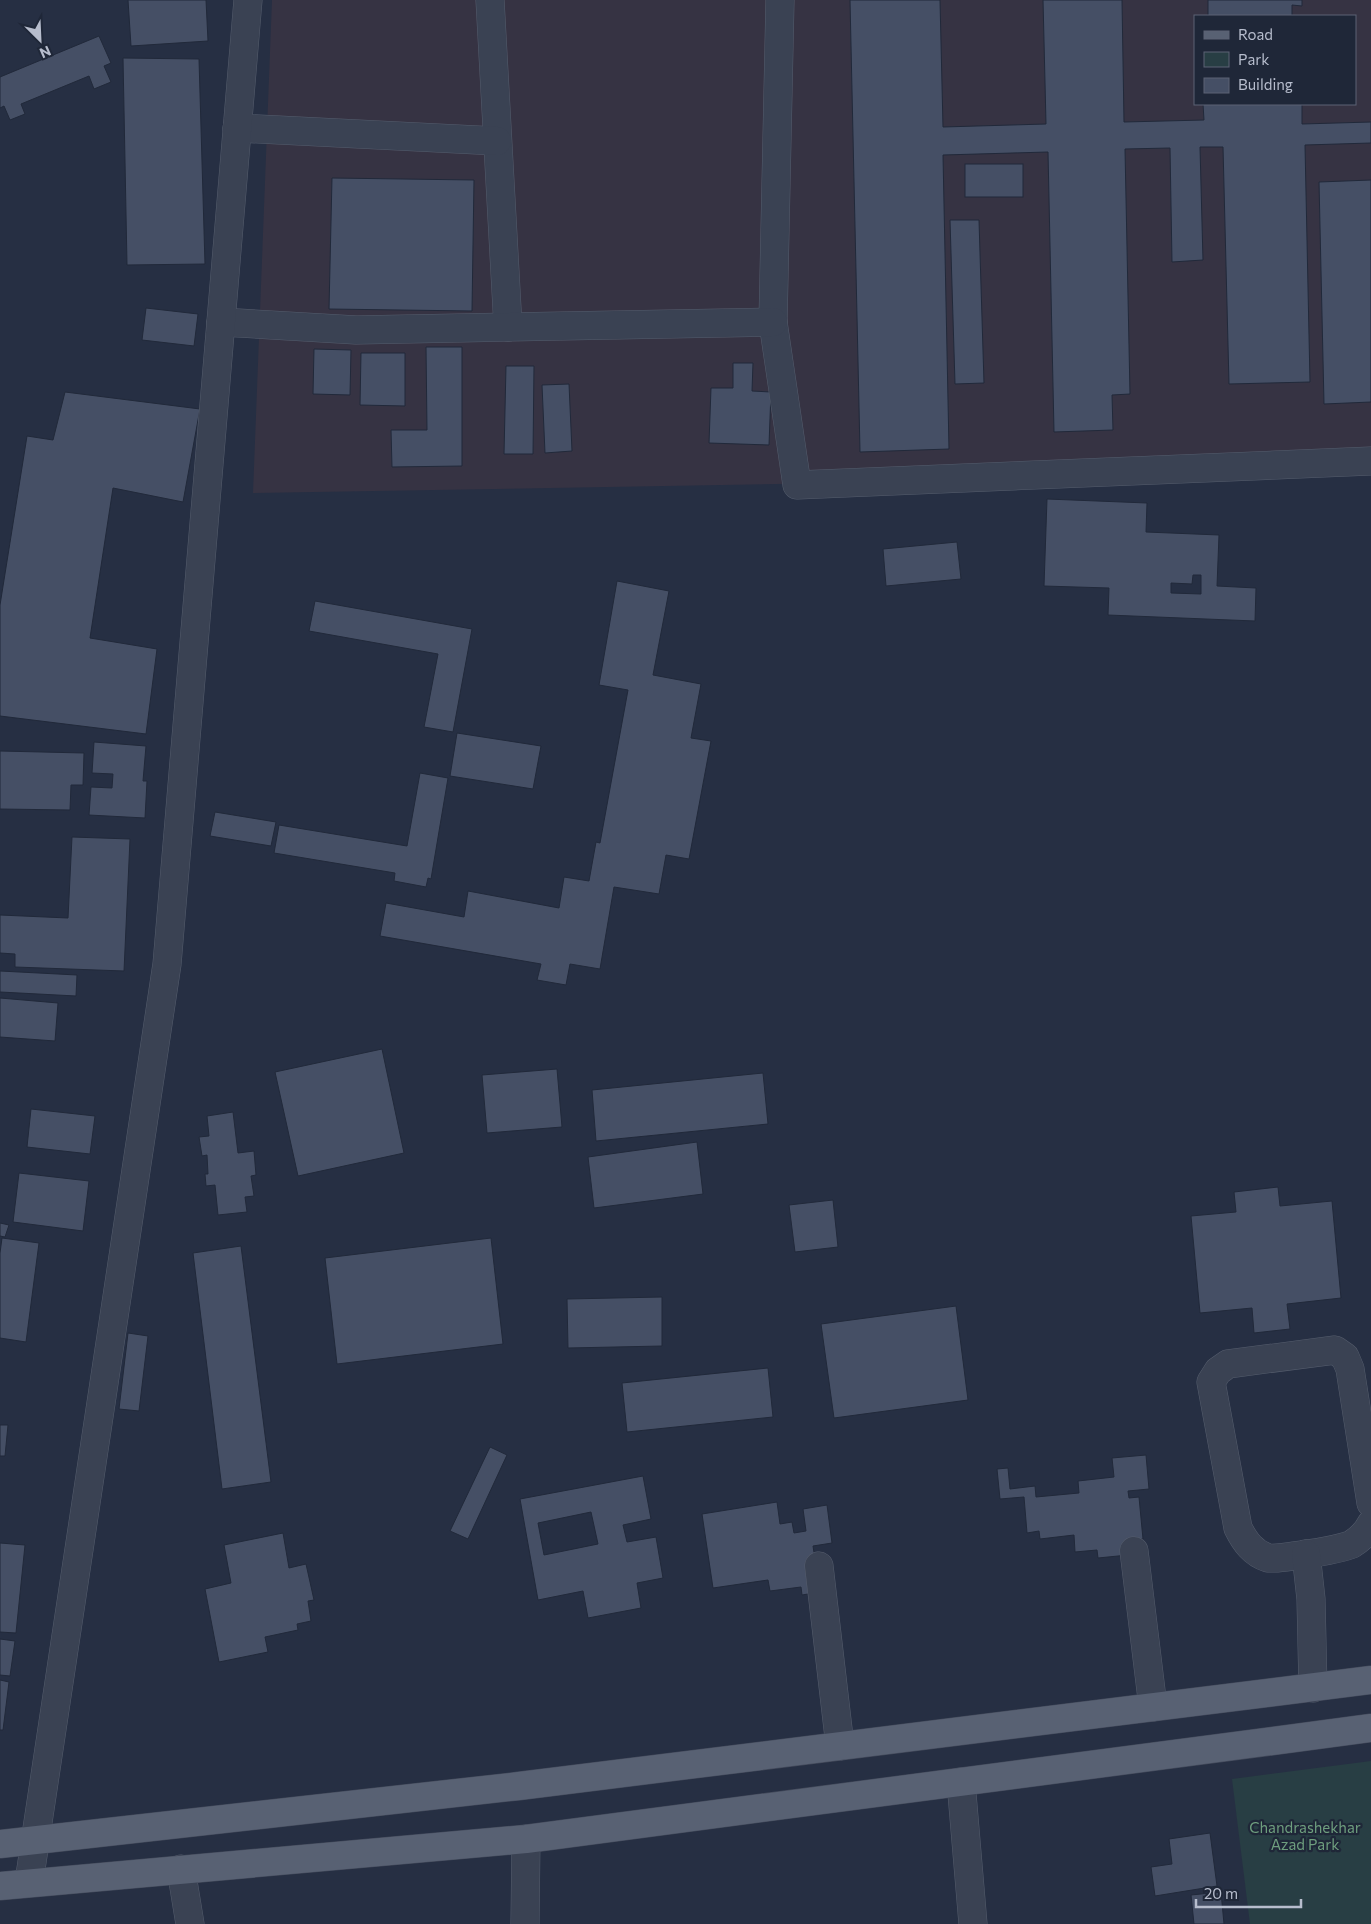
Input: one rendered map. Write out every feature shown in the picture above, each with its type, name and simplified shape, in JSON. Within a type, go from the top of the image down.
[{"type":"main road","points":[[0,1844],[519,1786],[1371,1680]]},
{"type":"main road","points":[[0,1886],[526,1838],[1371,1728]]},
{"type":"street","points":[[29,1882],[167,964],[248,0]]},
{"type":"street","points":[[490,0],[508,327]]},
{"type":"street","points":[[780,0],[772,322],[797,485],[1371,461]]},
{"type":"street","points":[[237,128],[497,141]]},
{"type":"street","points":[[221,322],[356,330],[772,322]]},
{"type":"street","points":[[1371,1503],[1350,1369],[1345,1357],[1335,1350],[1228,1364],[1218,1371],[1211,1382],[1238,1528],[1246,1543],[1258,1553],[1270,1558],[1306,1554],[1351,1545],[1362,1536],[1371,1524]]},
{"type":"street","points":[[1134,1551],[1153,1707]]},
{"type":"street","points":[[1306,1554],[1311,1599],[1313,1688]]},
{"type":"street","points":[[819,1566],[840,1746]]},
{"type":"street","points":[[961,1782],[973,1924]]},
{"type":"street","points":[[525,1924],[526,1838]]},
{"type":"street","points":[[181,1869],[190,1924]]},
{"type":"shaded area","points":[[272,0],[1371,0],[1371,474],[253,493]]},
{"type":"green space","name":"Chandrashekhar Azad Park","points":[[1371,1761],[1371,1924],[1250,1924],[1232,1779]]},
{"type":"building","points":[[128,0],[206,0],[208,41],[131,46]]},
{"type":"building","points":[[850,0],[940,0],[943,127],[1046,124],[1043,0],[1122,0],[1124,122],[1204,120],[1203,105],[1302,105],[1302,124],[1371,122],[1371,143],[1305,145],[1310,382],[1229,384],[1223,147],[1200,147],[1203,260],[1172,262],[1170,148],[1125,149],[1130,394],[1112,395],[1113,430],[1054,432],[1048,152],[943,155],[949,449],[860,452]]},
{"type":"building","points":[[1208,0],[1302,0],[1302,6],[1292,5],[1292,15],[1208,15]]},
{"type":"building","points":[[99,36],[111,63],[104,66],[111,82],[94,89],[89,76],[21,104],[25,114],[10,120],[4,106],[0,108],[0,77]]},
{"type":"building","points":[[123,58],[199,59],[205,264],[127,265]]},
{"type":"building","points":[[965,164],[1023,164],[1023,197],[965,197]]},
{"type":"building","points":[[332,178],[474,180],[472,311],[329,309]]},
{"type":"building","points":[[1371,180],[1371,402],[1324,404],[1319,182]]},
{"type":"building","points":[[950,220],[979,220],[984,383],[955,384]]},
{"type":"building","points":[[146,308],[198,314],[194,346],[142,340]]},
{"type":"building","points":[[426,347],[462,347],[462,466],[392,467],[391,430],[427,430]]},
{"type":"building","points":[[314,349],[351,350],[350,395],[313,394]]},
{"type":"building","points":[[361,353],[405,353],[405,406],[360,405]]},
{"type":"building","points":[[733,363],[753,363],[752,391],[771,392],[769,445],[709,443],[711,388],[733,388]]},
{"type":"building","points":[[506,366],[534,366],[533,454],[504,454]]},
{"type":"building","points":[[569,384],[572,451],[545,453],[542,385]]},
{"type":"building","points":[[65,392],[200,409],[183,502],[113,488],[90,638],[157,649],[146,734],[0,716],[0,605],[27,436],[53,440]]},
{"type":"building","points":[[1047,499],[1147,503],[1146,532],[1219,535],[1217,586],[1256,588],[1255,621],[1108,615],[1109,588],[1044,586]],"holes":[[[1193,575],[1201,575],[1201,594],[1171,593],[1171,583],[1192,584]]]},
{"type":"building","points":[[957,542],[961,579],[886,586],[883,549]]},
{"type":"building","points":[[617,581],[669,591],[653,675],[701,684],[691,738],[711,741],[689,859],[666,855],[659,894],[614,887],[600,969],[570,964],[566,985],[537,980],[541,964],[380,936],[386,903],[464,917],[468,891],[559,908],[564,877],[589,881],[596,842],[600,843],[628,690],[599,685]]},
{"type":"building","points":[[315,601],[472,629],[453,732],[424,727],[438,654],[309,631]]},
{"type":"building","points":[[457,733],[541,746],[533,789],[450,776]]},
{"type":"building","points":[[94,742],[146,746],[143,781],[147,781],[145,818],[89,815],[91,787],[112,788],[113,774],[92,773]]},
{"type":"building","points":[[0,751],[84,753],[83,785],[71,785],[70,810],[0,809]]},
{"type":"building","points":[[420,773],[448,778],[431,879],[428,878],[426,887],[394,881],[395,873],[274,853],[279,825],[407,846]]},
{"type":"building","points":[[215,812],[276,822],[271,846],[210,836]]},
{"type":"building","points":[[72,837],[130,839],[124,971],[15,967],[15,954],[0,953],[0,915],[68,918]]},
{"type":"building","points":[[0,971],[77,975],[76,996],[0,992]]},
{"type":"building","points":[[0,998],[58,1003],[55,1041],[0,1037]]},
{"type":"building","points":[[382,1049],[404,1153],[298,1176],[275,1072]]},
{"type":"building","points":[[557,1069],[562,1127],[487,1133],[482,1075]]},
{"type":"building","points":[[763,1073],[768,1124],[596,1141],[592,1090]]},
{"type":"building","points":[[31,1109],[95,1116],[90,1154],[27,1147]]},
{"type":"building","points":[[233,1112],[238,1153],[254,1151],[256,1175],[251,1176],[254,1196],[245,1197],[247,1212],[218,1215],[215,1185],[206,1186],[205,1174],[208,1174],[207,1155],[202,1156],[199,1137],[209,1136],[207,1116]]},
{"type":"building","points":[[697,1142],[703,1194],[594,1208],[588,1157]]},
{"type":"building","points":[[19,1173],[89,1181],[83,1231],[13,1222]]},
{"type":"building","points":[[1278,1187],[1280,1206],[1332,1201],[1341,1298],[1287,1304],[1290,1329],[1254,1333],[1252,1308],[1200,1313],[1191,1216],[1236,1212],[1234,1192]]},
{"type":"building","points":[[833,1200],[838,1247],[795,1252],[789,1205]]},
{"type":"building","points":[[0,1223],[9,1225],[5,1237],[0,1236]]},
{"type":"building","points":[[2,1238],[39,1243],[26,1342],[0,1338],[0,1253]]},
{"type":"building","points":[[491,1238],[503,1344],[337,1364],[325,1258]]},
{"type":"building","points":[[241,1246],[271,1482],[222,1489],[193,1253]]},
{"type":"building","points":[[662,1297],[662,1346],[568,1348],[567,1299]]},
{"type":"building","points":[[956,1306],[968,1400],[834,1418],[821,1324]]},
{"type":"building","points":[[128,1333],[148,1336],[139,1411],[119,1409]]},
{"type":"building","points":[[768,1368],[773,1417],[627,1432],[622,1383]]},
{"type":"building","points":[[0,1425],[8,1425],[5,1456],[0,1456]]},
{"type":"building","points":[[490,1447],[507,1455],[468,1539],[450,1531]]},
{"type":"building","points":[[1146,1455],[1149,1489],[1128,1491],[1129,1498],[1139,1497],[1143,1539],[1127,1541],[1128,1555],[1098,1558],[1097,1550],[1075,1552],[1074,1535],[1040,1539],[1039,1531],[1027,1533],[1024,1497],[1000,1499],[997,1469],[1008,1468],[1010,1489],[1035,1486],[1036,1497],[1079,1493],[1078,1481],[1114,1477],[1112,1458]]},
{"type":"building","points":[[643,1476],[651,1519],[623,1525],[627,1542],[656,1537],[663,1578],[637,1583],[641,1608],[588,1618],[583,1591],[538,1600],[520,1499]],"holes":[[[591,1512],[598,1544],[544,1555],[538,1523]]]},
{"type":"building","points":[[777,1502],[780,1524],[792,1522],[794,1533],[806,1531],[803,1509],[827,1505],[832,1543],[813,1546],[820,1592],[802,1595],[801,1587],[770,1591],[768,1580],[713,1588],[702,1514]]},
{"type":"building","points":[[283,1533],[289,1568],[306,1564],[314,1600],[308,1601],[311,1621],[297,1624],[298,1630],[265,1637],[268,1652],[219,1662],[205,1589],[231,1583],[224,1545]]},
{"type":"building","points":[[0,1543],[25,1545],[16,1633],[0,1632]]},
{"type":"building","points":[[0,1639],[15,1641],[10,1676],[0,1675]]},
{"type":"building","points":[[0,1680],[9,1682],[3,1730],[0,1730]]},
{"type":"building","points":[[1210,1833],[1217,1886],[1155,1896],[1151,1867],[1172,1864],[1169,1839]]},
{"type":"building","points":[[1221,1892],[1224,1924],[1194,1924],[1191,1895]]}]
